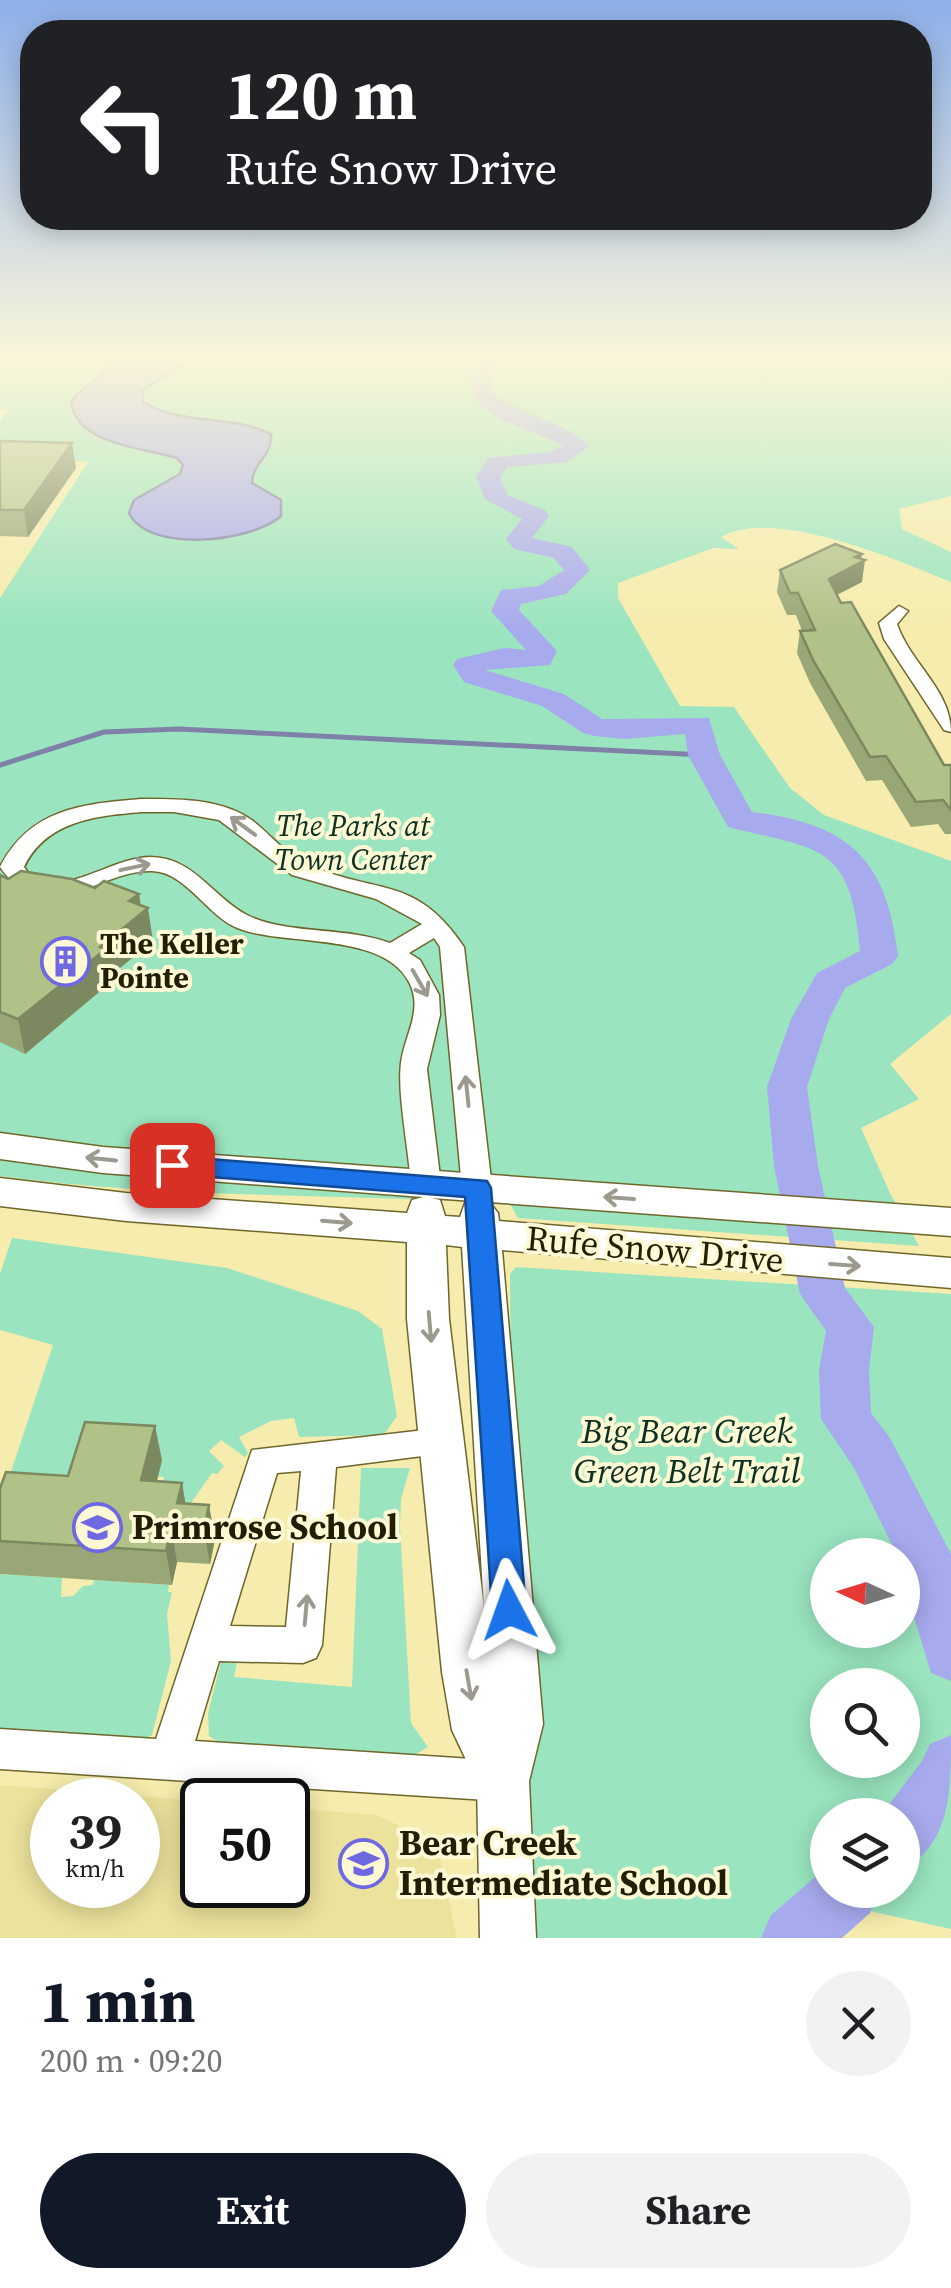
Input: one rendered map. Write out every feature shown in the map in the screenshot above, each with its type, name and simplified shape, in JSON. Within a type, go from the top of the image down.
[{"type":"main road","name":"Rufe Snow Drive","points":[[0,1146],[426,1208],[480,1234],[951,1273]]},
{"type":"main road","name":"Rufe Snow Drive","points":[[0,1192],[126,1208],[426,1208],[477,1188],[951,1222]]},
{"type":"main road","points":[[477,1188],[518,1724],[503,1782],[508,1938]]},
{"type":"main road","points":[[426,1208],[428,1319],[467,1672],[478,1730],[503,1782]]},
{"type":"street","points":[[899,611],[888,623],[893,639],[940,693],[951,726]]},
{"type":"street","points":[[426,1208],[413,1066],[426,1032],[428,999],[422,980],[390,953],[339,937],[248,924],[220,910],[192,879],[167,865],[140,865],[94,884],[55,889],[24,883],[12,867],[14,858],[48,828],[95,810],[131,804],[191,807],[240,821],[272,852],[300,870],[397,896],[438,925],[454,955],[477,1188]]},
{"type":"street","points":[[390,953],[438,925]]},
{"type":"street","points":[[169,1760],[264,1460],[442,1442]]},
{"type":"street","points":[[206,1643],[304,1645],[320,1455]]},
{"type":"street","points":[[0,1749],[503,1782]]},
{"type":"shaded area","name":"Bear Creek Intermediate School","points":[[0,1785],[30,1787],[30,1908],[160,1908],[160,1798],[180,1799],[180,1908],[310,1908],[310,1810],[375,1815],[436,1842],[457,1938],[0,1938]]},
{"type":"green space","name":"The Parks at Town Center","points":[[0,449],[951,449],[951,496],[899,509],[902,529],[951,552],[951,582],[870,550],[772,528],[744,529],[721,537],[739,549],[713,548],[618,583],[618,598],[680,706],[734,707],[790,788],[824,815],[951,861],[951,1014],[890,1064],[919,1099],[861,1128],[919,1246],[518,1218],[510,1204],[128,1189],[0,1176],[0,598],[88,462],[0,459]]},
{"type":"green space","points":[[12,1238],[227,1268],[358,1311],[382,1329],[397,1416],[384,1435],[299,1437],[294,1418],[271,1421],[239,1437],[248,1453],[245,1457],[221,1440],[209,1451],[224,1466],[217,1474],[212,1473],[186,1510],[156,1510],[164,1477],[158,1477],[161,1460],[79,1492],[0,1505],[53,1345],[0,1330],[0,1274]]},
{"type":"green space","name":"Big Bear Creek Green Belt Trail","points":[[516,1267],[951,1294],[951,1929],[856,1908],[920,1908],[920,1798],[810,1798],[810,1908],[827,1908],[794,1938],[535,1938],[511,1419],[510,1274]]},
{"type":"green space","points":[[361,1468],[410,1468],[401,1499],[400,1526],[411,1723],[428,1747],[411,1757],[230,1749],[209,1736],[208,1714],[223,1653],[238,1657],[234,1677],[352,1687]]},
{"type":"green space","points":[[0,1574],[62,1578],[61,1597],[73,1596],[83,1586],[93,1585],[94,1580],[169,1585],[171,1661],[152,1735],[141,1741],[0,1733]]},
{"type":"water","points":[[141,449],[268,449],[252,483],[281,500],[281,516],[248,532],[202,540],[178,539],[140,526],[129,513],[134,500],[180,474],[183,465],[177,458]]},
{"type":"building","points":[[0,449],[67,449],[24,510],[0,510]]},
{"type":"building","points":[[835,544],[862,554],[855,557],[865,560],[829,579],[841,603],[851,602],[944,765],[951,765],[951,810],[943,800],[916,802],[886,756],[870,757],[800,631],[815,630],[798,593],[790,593],[780,570]]},
{"type":"building","name":"The Keller Pointe","points":[[21,871],[72,879],[95,888],[104,881],[139,894],[129,901],[148,908],[100,947],[106,949],[18,1019],[0,1012],[0,875],[8,879]]},
{"type":"building","points":[[85,1422],[155,1426],[141,1480],[182,1483],[177,1503],[209,1505],[204,1530],[171,1528],[166,1551],[0,1541],[0,1488],[6,1472],[68,1476]]},
{"type":"waterway","points":[[574,449],[549,459],[496,463],[488,477],[497,499],[537,516],[519,539],[523,544],[563,552],[577,570],[556,588],[510,596],[505,611],[543,651],[540,659],[504,657],[467,665],[474,676],[553,700],[594,727],[625,730],[698,724],[704,755],[740,820],[807,833],[828,843],[845,855],[866,887],[873,907],[879,956],[830,981],[810,1019],[787,1087],[796,1166],[823,1294],[850,1327],[844,1370],[846,1419],[872,1453],[923,1551],[951,1654]]},
{"type":"waterway","points":[[0,765],[104,732],[179,729],[704,755]]},
{"type":"waterway","points":[[920,1815],[946,1780],[951,1765]]},
{"type":"waterway","points":[[794,1938],[827,1908]]},
{"type":"place","name":"The Keller Pointe","points":[[65,961]]},
{"type":"place","name":"Primrose School","points":[[97,1527]]},
{"type":"place","name":"Bear Creek Intermediate School","points":[[364,1863]]},
{"type":"route","points":[[172,1165],[477,1188],[509,1610]]}]
